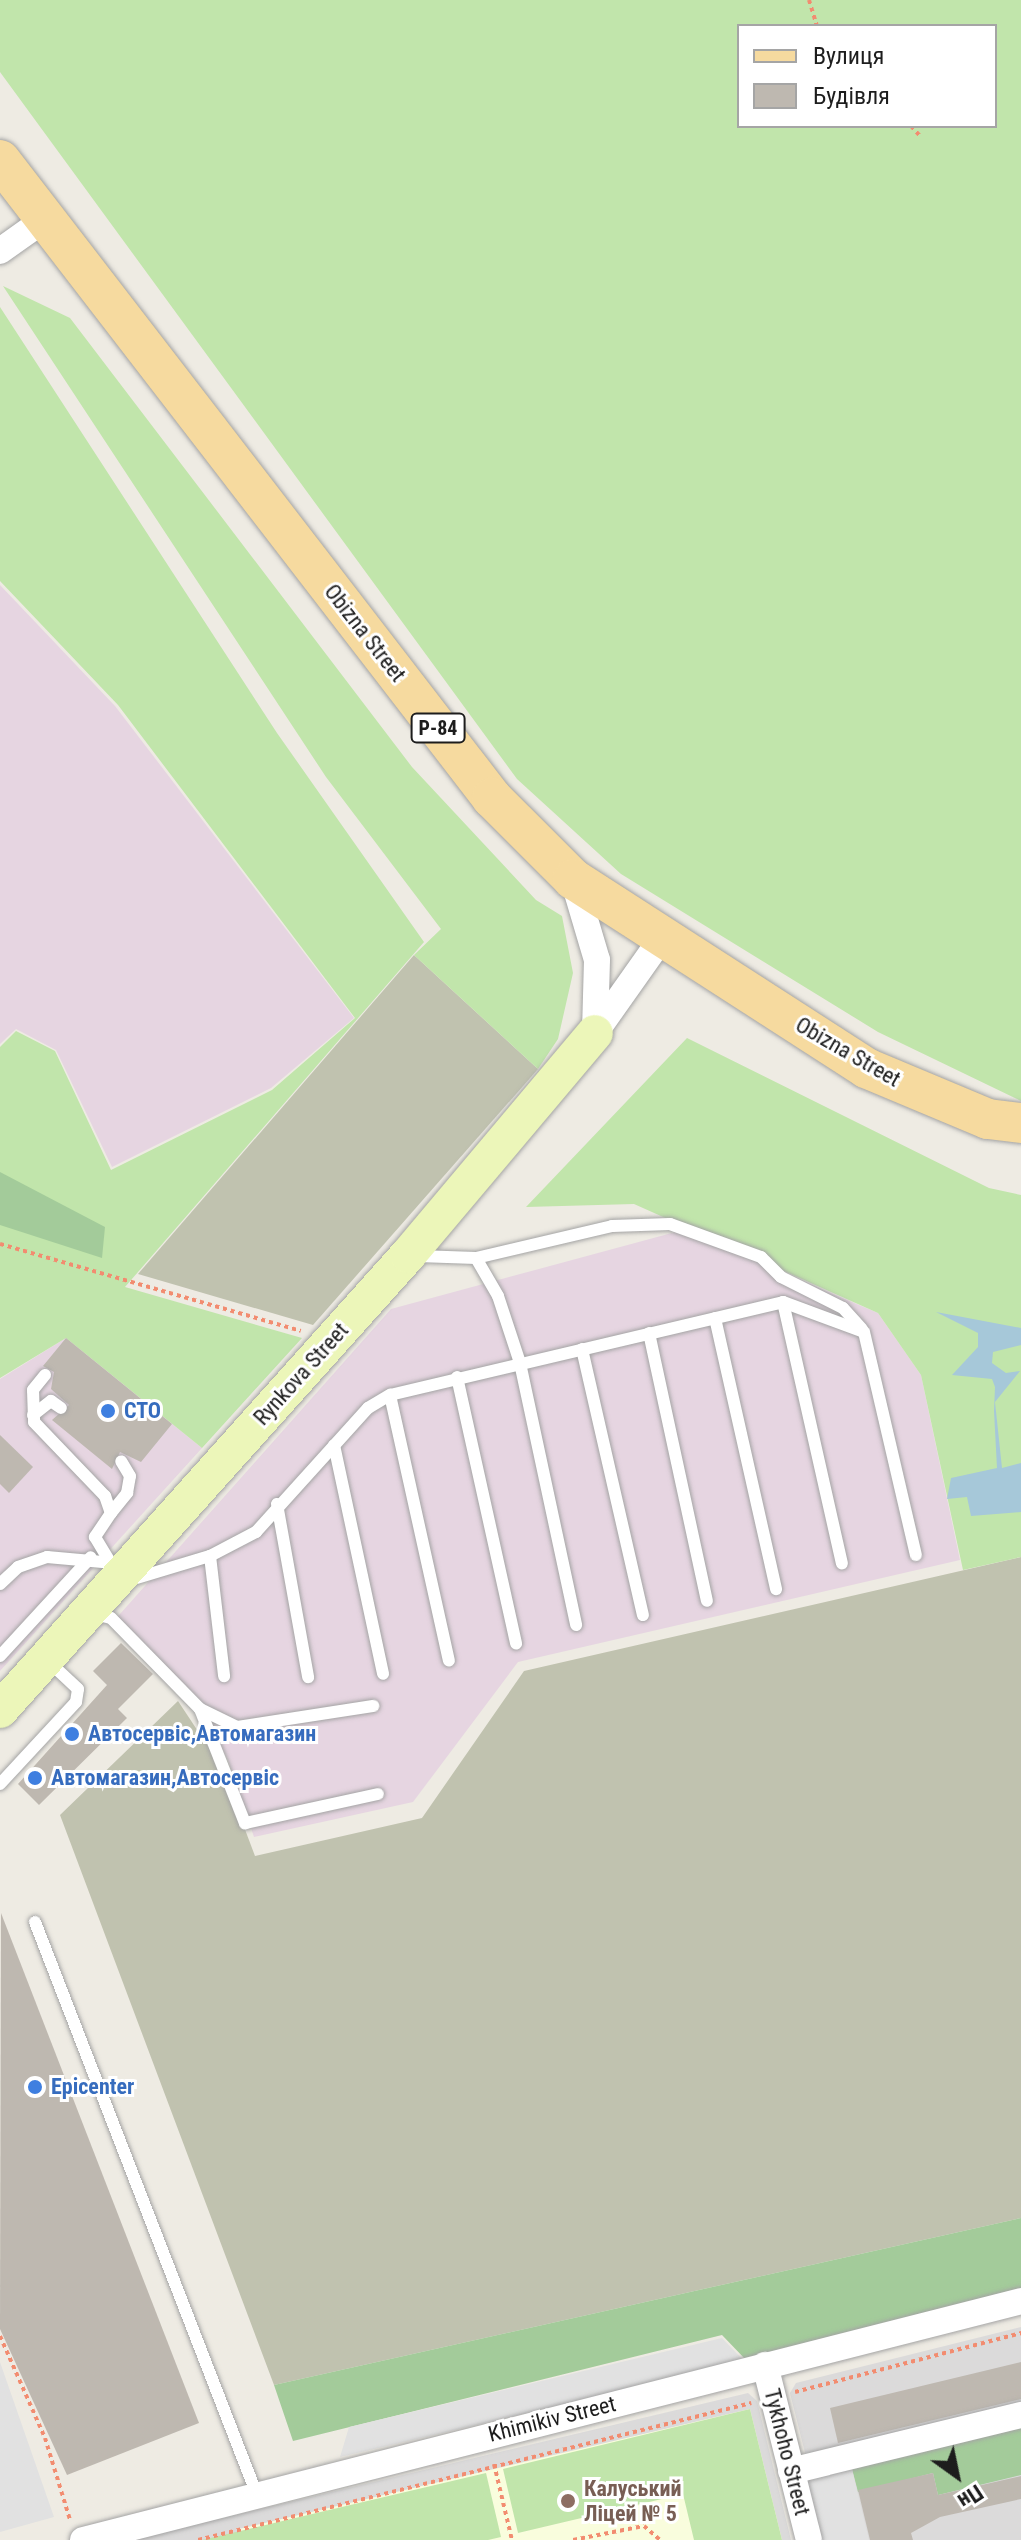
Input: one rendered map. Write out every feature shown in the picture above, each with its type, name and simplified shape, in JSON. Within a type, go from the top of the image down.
[{"type":"main road","name":"Obizna Street","points":[[0,160],[492,798],[573,879],[866,1068],[964,1110],[1021,1123]]},
{"type":"main road","name":"Rynkova Street","points":[[0,1710],[87,1612],[110,1568],[331,1340],[408,1255],[595,1033]]},
{"type":"street","points":[[0,251],[45,219]]},
{"type":"street","points":[[573,879],[597,960],[595,1033]]},
{"type":"street","name":"Rynkova Street","points":[[595,1033],[662,938]]},
{"type":"street","name":"Khimikiv Street","points":[[93,2534],[1021,2301]]},
{"type":"street","name":"Tykhoho Street","points":[[765,2365],[809,2540]]},
{"type":"street","points":[[791,2471],[1021,2415]]},
{"type":"lane","points":[[408,1255],[476,1258],[612,1226],[670,1224],[761,1257],[781,1277],[843,1308],[864,1332],[916,1555]]},
{"type":"lane","points":[[476,1258],[520,1363],[576,1625]]},
{"type":"lane","points":[[0,1584],[18,1567],[47,1557],[110,1568],[210,1556],[256,1532],[277,1504],[334,1445],[390,1395],[783,1302],[864,1332]]},
{"type":"lane","points":[[783,1302],[842,1563]]},
{"type":"lane","points":[[715,1318],[776,1589]]},
{"type":"lane","points":[[649,1333],[707,1601]]},
{"type":"lane","points":[[582,1349],[643,1615]]},
{"type":"lane","points":[[45,1375],[33,1390],[33,1415],[50,1444],[95,1481],[111,1513]]},
{"type":"lane","points":[[457,1377],[516,1644]]},
{"type":"lane","points":[[390,1395],[449,1661]]},
{"type":"lane","points":[[33,1415],[51,1401],[61,1408]]},
{"type":"lane","points":[[334,1445],[383,1674]]},
{"type":"lane","points":[[110,1568],[95,1537],[127,1493],[130,1476],[121,1461]]},
{"type":"lane","points":[[277,1504],[308,1677]]},
{"type":"lane","points":[[210,1556],[224,1676]]},
{"type":"lane","points":[[0,1656],[110,1568]]},
{"type":"lane","points":[[87,1612],[111,1618],[200,1709],[245,1823],[378,1794]]},
{"type":"lane","points":[[0,1784],[76,1702],[78,1689],[46,1658]]},
{"type":"lane","points":[[200,1709],[250,1726],[373,1706]]},
{"type":"lane","points":[[35,1922],[257,2495]]},
{"type":"path","points":[[809,0],[816,24]]},
{"type":"path","points":[[913,128],[920,136]]},
{"type":"path","points":[[0,1244],[331,1340]]},
{"type":"path","points":[[198,2540],[1021,2333]]},
{"type":"path","points":[[0,2336],[45,2438],[70,2523],[93,2534]]},
{"type":"path","points":[[494,2464],[512,2540]]},
{"type":"path","points":[[573,2540],[644,2526],[660,2540]]},
{"type":"shaded area","points":[[0,585],[115,706],[354,1018],[271,1088],[112,1167],[56,1050],[16,1029],[0,1044]]},
{"type":"shaded area","points":[[414,955],[538,1069],[313,1325],[138,1274]]},
{"type":"shaded area","points":[[683,1230],[878,1313],[921,1375],[960,1560],[518,1662],[413,1802],[254,1837],[228,1760],[200,1709],[112,1623],[391,1309]]},
{"type":"shaded area","points":[[66,1338],[202,1448],[0,1671],[0,1379]]},
{"type":"shaded area","points":[[1021,1557],[1021,2218],[274,2385],[60,1815],[178,1701],[221,1766],[255,1856],[422,1818],[524,1671]]},
{"type":"shaded area","points":[[1021,2327],[1021,2540],[827,2540],[790,2393],[796,2383]]},
{"type":"shaded area","points":[[722,2338],[745,2362],[340,2457],[349,2427]]},
{"type":"shaded area","points":[[0,2362],[54,2517],[0,2532]]},
{"type":"shaded area","name":"Калуський Ліцей № 5","points":[[748,2393],[757,2401],[791,2540],[130,2540]]},
{"type":"shaded area","name":"Калуський Ліцей № 5","points":[[750,2409],[782,2540],[242,2540],[239,2529]]},
{"type":"shaded area","points":[[849,2457],[869,2540],[809,2540],[791,2471]]},
{"type":"green space","points":[[0,0],[1021,0],[1021,1101],[878,1032],[621,874],[517,779],[0,72]]},
{"type":"green space","points":[[3,286],[70,318],[412,767],[536,900],[562,916],[573,973],[558,1039],[538,1069],[414,955],[441,929],[326,777]]},
{"type":"green space","points":[[0,307],[277,733],[424,942],[125,1287],[302,1338],[202,1448],[66,1338],[0,1378],[0,1047],[16,1031],[55,1051],[111,1170],[272,1090],[355,1018],[118,705],[0,581]]},
{"type":"green space","points":[[687,1038],[989,1188],[1021,1195],[1021,1557],[963,1570],[921,1375],[878,1313],[634,1204],[526,1207]]},
{"type":"green space","points":[[0,1172],[105,1227],[102,1258],[0,1225]]},
{"type":"green space","points":[[1021,2218],[1021,2293],[747,2361],[722,2335],[293,2441],[274,2385]]},
{"type":"green space","points":[[750,2409],[782,2540],[694,2540],[683,2494],[518,2533],[503,2469]]},
{"type":"green space","points":[[1021,2415],[1021,2475],[938,2495],[933,2473],[858,2492],[849,2457]]},
{"type":"green space","points":[[486,2473],[501,2537],[488,2540],[202,2540]]},
{"type":"water","points":[[936,1312],[1021,1328],[1021,1345],[993,1352],[992,1363],[1006,1373],[1020,1371],[995,1402],[1002,1468],[1021,1463],[1021,1512],[971,1516],[967,1497],[947,1499],[951,1478],[997,1468],[994,1411],[995,1387],[992,1379],[952,1375],[978,1347],[978,1333]]},
{"type":"building","name":"СТО","points":[[66,1338],[172,1424],[141,1462],[120,1452],[112,1469],[52,1420],[69,1405],[51,1389],[54,1372],[43,1366]]},
{"type":"building","points":[[0,1435],[33,1467],[9,1493],[0,1484]]},
{"type":"building","points":[[121,1643],[153,1674],[118,1709],[127,1718],[39,1805],[18,1784],[107,1685],[93,1671]]},
{"type":"building","name":"Epicenter","points":[[1,1913],[199,2423],[67,2475],[0,2329]]},
{"type":"building","points":[[1021,2362],[1021,2399],[838,2443],[830,2408]]},
{"type":"building","points":[[933,2473],[938,2495],[1021,2476],[1021,2499],[940,2517],[911,2533],[913,2540],[870,2540],[858,2490]]},
{"type":"place","name":"СТО","points":[[108,1411]]},
{"type":"place","name":"Автосервіс,Автомагазин","points":[[72,1734]]},
{"type":"place","name":"Автомагазин,Автосервіс","points":[[35,1778]]},
{"type":"place","name":"Epicenter","points":[[35,2087]]},
{"type":"place","name":"Калуський Ліцей № 5","points":[[568,2501]]}]
